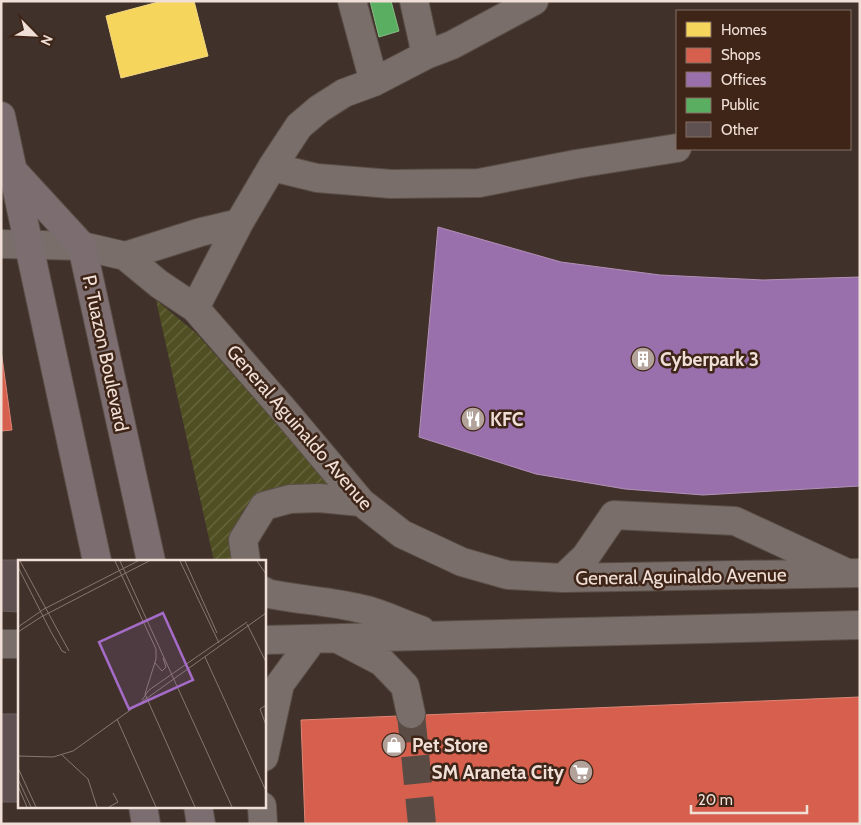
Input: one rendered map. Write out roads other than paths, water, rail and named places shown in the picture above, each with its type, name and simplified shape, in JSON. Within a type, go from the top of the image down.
[{"type":"main road","points":[[1,116],[97,560]]},
{"type":"main road","points":[[12,170],[82,246]]},
{"type":"main road","name":"P. Tuazon Boulevard","points":[[82,246],[151,560]]},
{"type":"main road","points":[[144,808],[146,824]]},
{"type":"main road","points":[[198,808],[201,824]]},
{"type":"street","points":[[352,1],[374,82]]},
{"type":"street","points":[[414,1],[426,55]]},
{"type":"street","points":[[195,308],[239,223],[272,166],[299,126],[319,109],[344,94],[374,82],[426,55],[452,45],[534,1]]},
{"type":"street","points":[[272,166],[317,178],[335,180],[391,184],[479,183],[576,164],[676,148]]},
{"type":"street","points":[[125,256],[200,232],[239,223]]},
{"type":"street","name":"General Aguinaldo Avenue","points":[[1,244],[82,246],[125,256],[160,284],[195,308],[288,415],[360,502],[402,534],[462,562],[508,575],[563,578],[854,573]]},
{"type":"street","points":[[246,560],[243,540],[264,506],[300,498],[360,502]]},
{"type":"street","points":[[563,578],[586,556],[614,515],[735,521],[854,573]]},
{"type":"street","points":[[265,593],[364,609],[438,636]]},
{"type":"street","points":[[265,640],[860,625]]},
{"type":"street","points":[[325,639],[382,662],[405,686],[411,714]]},
{"type":"street","points":[[265,752],[280,684],[325,639]]},
{"type":"street","points":[[1,644],[18,644]]},
{"type":"street","points":[[262,808],[263,824]]},
{"type":"tunnel","points":[[411,714],[422,824]]},
{"type":"place","name":"Cyberpark 3","points":[[643,359]]},
{"type":"place","name":"KFC","points":[[473,419]]},
{"type":"place","name":"Pet Store","points":[[394,745]]},
{"type":"place","name":"SM Araneta City","points":[[581,772]]}]
